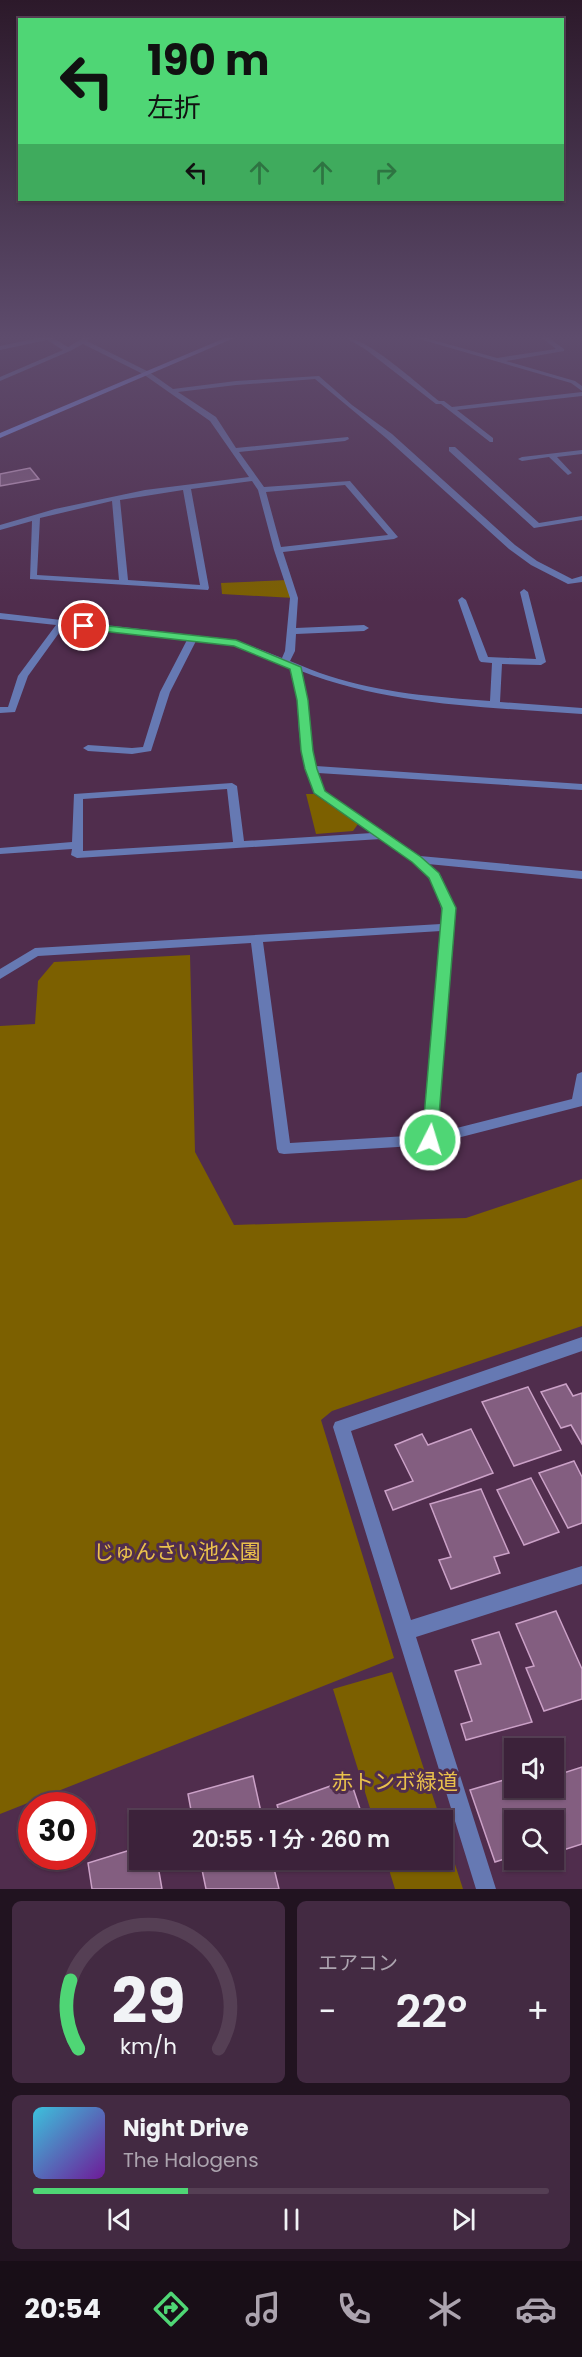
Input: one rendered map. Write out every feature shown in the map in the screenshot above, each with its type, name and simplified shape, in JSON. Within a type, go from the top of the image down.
[{"type":"street","points":[[0,436],[23,426]]},
{"type":"street","points":[[218,426],[262,490],[294,598],[290,651],[284,663]]},
{"type":"street","points":[[376,426],[512,548],[534,563],[571,582],[582,579]]},
{"type":"street","points":[[473,426],[490,440]]},
{"type":"street","points":[[235,450],[345,439]]},
{"type":"street","points":[[452,449],[537,526],[582,518]]},
{"type":"street","points":[[522,459],[582,452]]},
{"type":"street","points":[[551,456],[568,472]]},
{"type":"street","points":[[0,528],[36,517],[145,492],[253,479]]},
{"type":"street","points":[[262,490],[347,483],[394,537],[278,550]]},
{"type":"street","points":[[36,517],[33,577],[205,588],[187,488]]},
{"type":"street","points":[[116,498],[124,582]]},
{"type":"street","points":[[462,600],[484,660],[541,662],[524,592]]},
{"type":"street","points":[[0,616],[236,643],[326,678],[376,691],[433,700],[582,711]]},
{"type":"street","points":[[0,710],[12,710],[23,676],[62,623]]},
{"type":"street","points":[[293,631],[364,628]]},
{"type":"street","points":[[88,748],[132,751],[147,749],[165,692],[193,638]]},
{"type":"street","points":[[495,705],[497,661]]},
{"type":"street","points":[[295,667],[302,700],[304,733],[311,769],[320,793],[417,860],[435,876],[449,908],[430,1140]]},
{"type":"street","points":[[311,769],[582,787]]},
{"type":"street","points":[[239,846],[232,786],[78,796],[77,855],[239,846],[382,836]]},
{"type":"street","points":[[0,850],[78,845]]},
{"type":"street","points":[[417,860],[582,874]]},
{"type":"street","points":[[0,975],[35,952],[447,927]]},
{"type":"street","points":[[257,939],[284,1149],[430,1140],[580,1100],[582,1077]]},
{"type":"street","points":[[486,1889],[341,1427],[582,1344]]},
{"type":"street","points":[[406,1631],[582,1575]]},
{"type":"green space","points":[[287,580],[294,598],[222,594],[221,583]]},
{"type":"green space","points":[[306,794],[314,794],[358,824],[353,831],[316,834]]},
{"type":"green space","name":"じゅんさい池公園","points":[[190,955],[195,1152],[234,1225],[466,1218],[582,1179],[582,1326],[332,1411],[321,1420],[394,1658],[56,1792],[18,1792],[18,1807],[0,1814],[0,1026],[35,1024],[38,981],[54,962]]},
{"type":"green space","name":"赤トンボ緑道","points":[[392,1672],[437,1810],[371,1810],[333,1689]]},
{"type":"green space","name":"赤トンボ緑道","points":[[453,1858],[463,1889],[395,1889],[389,1870],[453,1870]]},
{"type":"building","points":[[30,468],[39,479],[0,486],[0,474]]},
{"type":"building","points":[[566,1384],[573,1396],[582,1393],[582,1444],[571,1425],[561,1428],[541,1392]]},
{"type":"building","points":[[528,1387],[561,1450],[514,1466],[482,1402]]},
{"type":"building","points":[[471,1429],[493,1473],[393,1510],[385,1491],[413,1481],[395,1445],[422,1434],[428,1445]]},
{"type":"building","points":[[574,1461],[582,1477],[582,1523],[568,1528],[539,1473]]},
{"type":"building","points":[[531,1478],[559,1532],[524,1545],[497,1490]]},
{"type":"building","points":[[481,1489],[509,1553],[494,1557],[500,1573],[451,1589],[439,1560],[451,1557],[430,1504]]},
{"type":"building","points":[[556,1611],[582,1669],[582,1699],[544,1711],[526,1668],[534,1666],[516,1624]]},
{"type":"building","points":[[499,1632],[532,1722],[466,1740],[461,1724],[472,1721],[455,1671],[481,1664],[472,1640]]},
{"type":"building","points":[[582,1767],[582,1844],[564,1850],[564,1810],[504,1810],[504,1859],[495,1862],[470,1790],[504,1780],[504,1798],[564,1798],[564,1773]]},
{"type":"building","points":[[253,1776],[261,1810],[191,1810],[188,1794]]},
{"type":"building","points":[[350,1779],[360,1810],[279,1810],[277,1805]]},
{"type":"building","points":[[129,1850],[129,1870],[159,1870],[162,1889],[92,1889],[89,1870],[96,1870],[96,1861]]},
{"type":"building","points":[[202,1870],[274,1870],[279,1889],[206,1889]]},
{"type":"route","points":[[84,626],[236,643],[295,667],[302,700],[307,751],[320,793],[417,860],[435,876],[449,908],[430,1140]]}]
